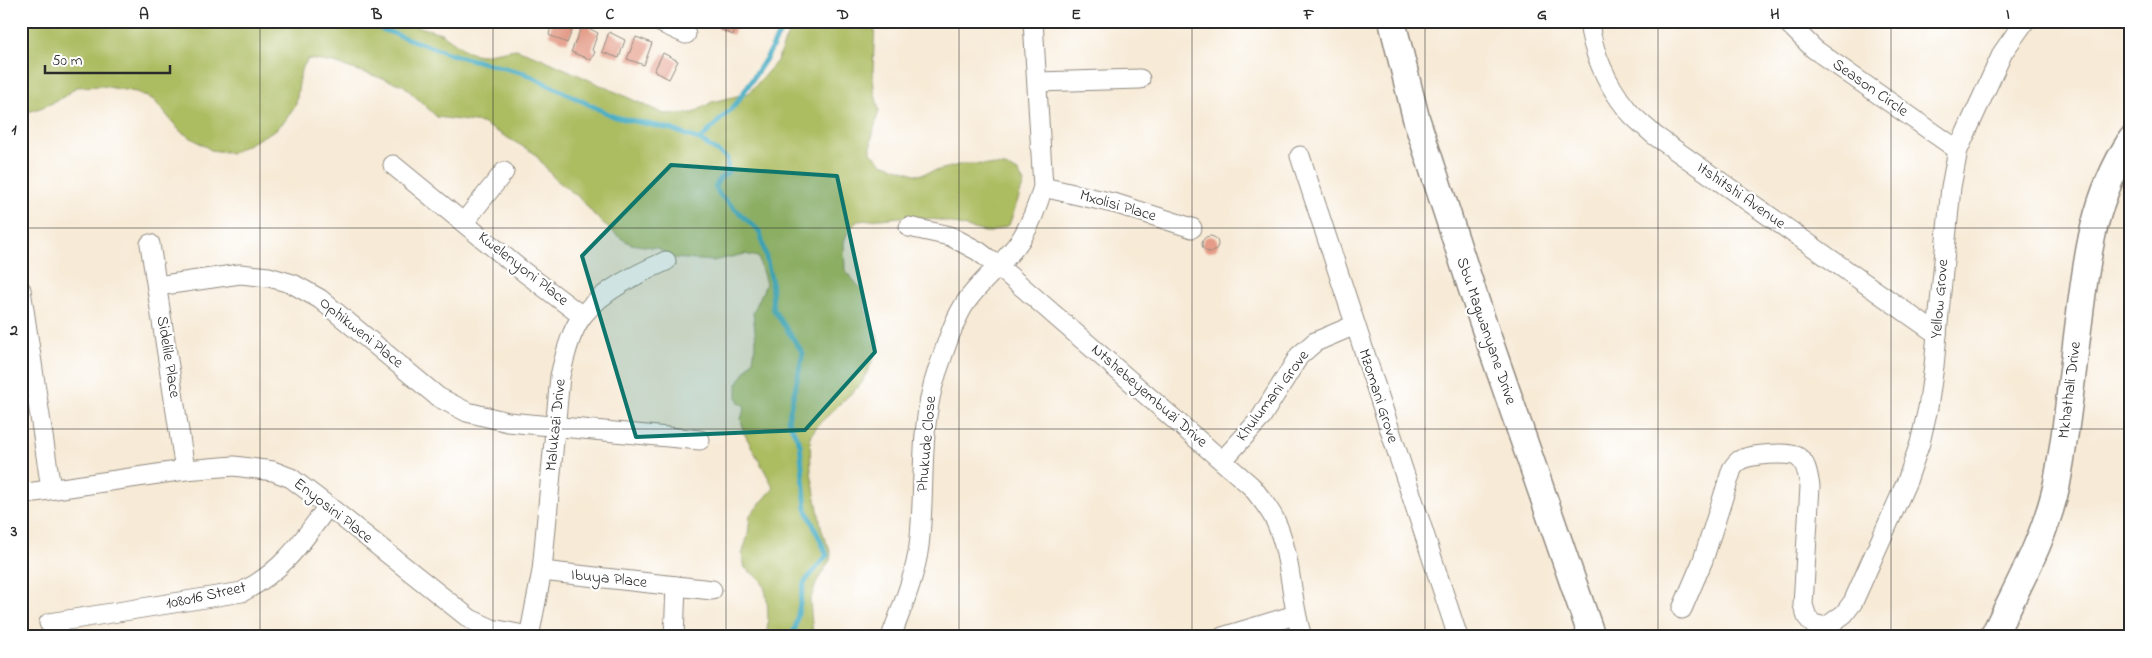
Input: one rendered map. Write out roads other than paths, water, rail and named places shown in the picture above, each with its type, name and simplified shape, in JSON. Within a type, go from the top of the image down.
[{"type":"main road","name":"Sbu Magwanyane Drive","points":[[1392,21],[1422,136],[1485,329],[1592,637]]},
{"type":"main road","name":"Mkhathali Drive","points":[[1993,637],[2047,521],[2056,484],[2064,435],[2086,257],[2098,207],[2117,161],[2131,140]]},
{"type":"street","points":[[657,21],[686,34]]},
{"type":"street","points":[[998,266],[1022,236],[1037,208],[1043,187],[1033,21]]},
{"type":"street","name":"Itshitshi Avenue","points":[[1589,21],[1596,54],[1611,87],[1627,110],[1654,135],[1937,334]]},
{"type":"street","name":"Season Circle","points":[[1786,21],[1814,50],[1958,150]]},
{"type":"street","name":"Yellow Grove","points":[[1682,609],[1703,560],[1732,469],[1740,460],[1779,453],[1789,453],[1799,458],[1806,468],[1810,486],[1803,605],[1807,617],[1818,627],[1826,627],[1844,614],[1853,602],[1907,481],[1920,443],[1928,408],[1951,187],[1958,150],[2004,52],[2026,21]]},
{"type":"street","points":[[1037,82],[1140,79]]},
{"type":"street","name":"Mzomani Grove","points":[[1300,156],[1458,637]]},
{"type":"street","name":"Kwelenyoni Place","points":[[393,166],[582,316]]},
{"type":"street","name":"Kwelenyoni Place","points":[[464,222],[504,172]]},
{"type":"street","name":"Mxolisi Place","points":[[1043,187],[1117,204],[1192,228]]},
{"type":"street","name":"Ntshebeyembuzi Drive","points":[[909,227],[950,236],[978,251],[998,266],[1251,486],[1266,504],[1276,521],[1284,546],[1295,615],[1302,637]]},
{"type":"street","name":"Sidelile Place","points":[[150,244],[185,470]]},
{"type":"street","name":"Malukazi Drive","points":[[529,636],[542,571],[560,376],[566,353],[582,316],[601,298],[620,284],[666,261]]},
{"type":"street","name":"Phukude Close","points":[[891,637],[915,568],[919,548],[929,398],[954,322],[964,304],[998,266]]},
{"type":"street","name":"Ophikweni Place","points":[[157,286],[240,274],[269,277],[293,284],[320,299],[438,397],[467,412],[508,422],[700,440]]},
{"type":"street","points":[[21,290],[24,322],[51,489]]},
{"type":"street","name":"Khulumani Grove","points":[[1223,460],[1260,419],[1299,356],[1315,342],[1355,325]]},
{"type":"street","name":"Enyosini Place","points":[[21,494],[185,470],[234,466],[273,471],[291,478],[470,619],[492,629],[529,636]]},
{"type":"street","name":"108016 Street","points":[[48,623],[242,592],[261,582],[293,555],[328,506]]},
{"type":"street","name":"Ibuya Place","points":[[542,571],[712,590]]},
{"type":"street","points":[[674,637],[676,586]]},
{"type":"street","points":[[1222,637],[1295,615]]},
{"type":"waterway","points":[[359,21],[450,54],[524,73],[615,117],[671,129],[700,140],[727,158],[728,172],[719,179],[715,187],[720,195],[760,232],[771,278],[773,309],[803,353],[788,420],[800,444],[806,509],[827,555],[804,583],[795,629],[789,637]]},
{"type":"waterway","points":[[700,140],[736,104],[767,57],[786,21]]}]
